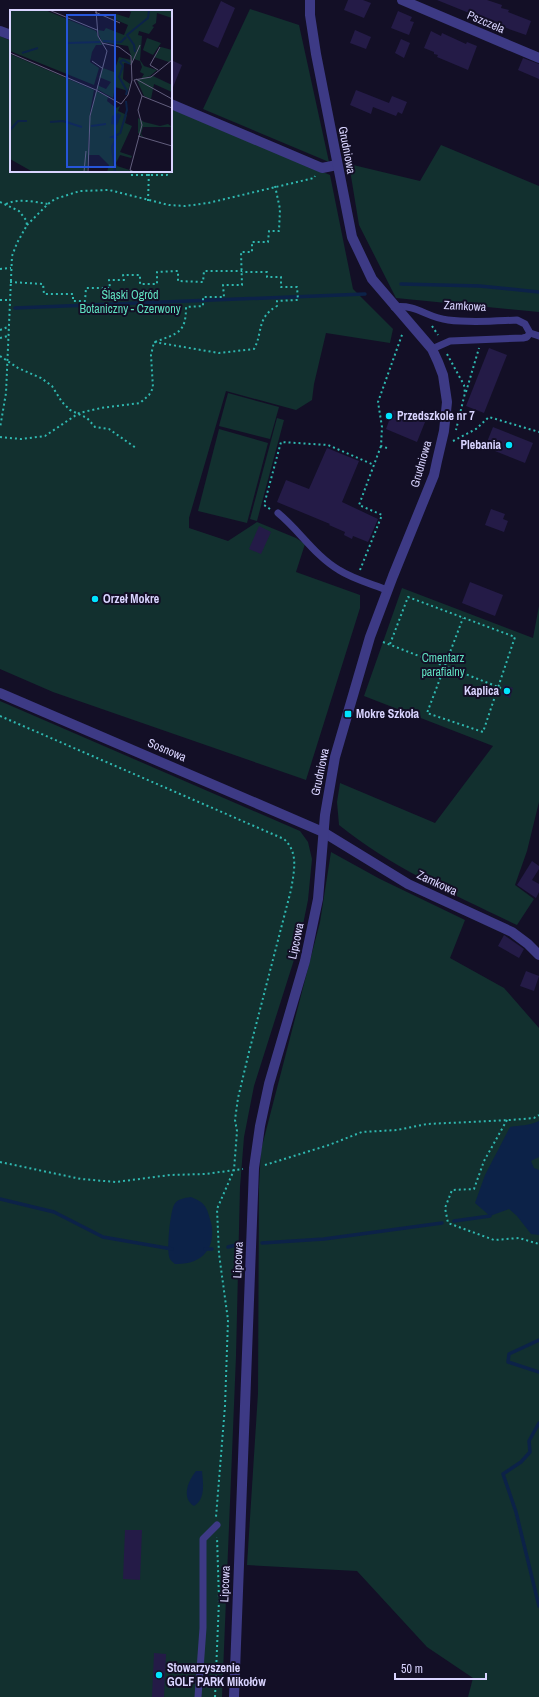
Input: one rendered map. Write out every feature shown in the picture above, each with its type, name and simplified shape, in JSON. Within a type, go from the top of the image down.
[{"type":"street","name":"Grudniowa","points":[[310,0],[312,31],[352,237],[372,279],[394,307],[432,350],[438,362],[446,389],[447,402],[444,431],[434,475],[387,590],[370,637],[335,757],[327,794],[324,832]]},
{"type":"street","name":"Pszczela","points":[[402,0],[539,58]]},
{"type":"street","points":[[0,31],[10,36]]},
{"type":"street","points":[[172,104],[322,168],[337,165]]},
{"type":"street","name":"Sosnowa","points":[[0,693],[324,832]]},
{"type":"street","name":"Zamkowa","points":[[324,832],[408,884],[512,932],[528,944],[539,955]]},
{"type":"street","name":"Lipcowa","points":[[234,1697],[254,1168],[260,1126],[269,1084],[305,961],[318,899],[324,832]]},
{"type":"lane","name":"Zamkowa","points":[[394,307],[402,306],[420,310],[435,317],[447,320],[517,320],[525,324],[530,333],[539,336]]},
{"type":"lane","points":[[432,350],[450,341],[524,338],[530,333]]},
{"type":"lane","points":[[278,513],[291,524],[324,560],[339,571],[387,590]]},
{"type":"lane","points":[[198,1697],[203,1628],[203,1539],[217,1525]]},
{"type":"path","points":[[130,172],[130,175],[167,175],[167,172]]},
{"type":"path","points":[[148,200],[149,172]]},
{"type":"path","points":[[0,428],[6,393],[12,256],[27,225],[48,204],[66,195],[80,191],[109,190],[169,205],[185,206],[208,203],[314,178],[317,174]]},
{"type":"path","points":[[154,342],[174,334],[183,328],[186,320],[186,307],[203,306],[203,297],[224,297],[223,285],[242,285],[241,252],[252,252],[252,242],[268,242],[269,231],[279,231],[280,209],[275,186]]},
{"type":"path","points":[[6,205],[12,201],[48,204]]},
{"type":"path","points":[[0,202],[19,211],[26,220],[27,225]]},
{"type":"path","points":[[0,269],[11,268]]},
{"type":"path","points":[[10,282],[43,284],[44,294],[73,294],[73,301],[85,301],[86,288],[110,288],[109,280],[124,280],[123,275],[140,275],[140,284],[157,284],[157,272],[178,271],[178,281],[203,282],[204,271],[267,272],[267,277],[281,277],[281,287],[297,287],[298,300],[277,301],[277,306],[269,311],[259,329],[258,343],[254,350],[219,353],[154,342]]},
{"type":"path","points":[[0,300],[9,300]]},
{"type":"path","points":[[0,330],[8,327]]},
{"type":"path","points":[[357,579],[382,515],[359,506],[381,446],[382,427],[378,402],[404,330]]},
{"type":"path","points":[[0,338],[8,336]]},
{"type":"path","points":[[465,393],[477,352],[484,339]]},
{"type":"path","points":[[0,437],[21,439],[45,436],[79,413],[101,408],[140,403],[149,395],[152,388],[151,354],[154,342]]},
{"type":"path","points":[[0,356],[18,368],[41,378],[52,386],[62,402],[70,410],[87,418],[95,427],[109,430],[136,448]]},
{"type":"path","points":[[453,441],[476,430],[489,417],[539,432]]},
{"type":"path","points":[[278,513],[264,505],[281,442],[328,445],[374,465]]},
{"type":"path","points":[[381,446],[386,448]]},
{"type":"path","points":[[390,644],[408,597],[515,637],[500,687],[483,732],[426,713],[463,618]]},
{"type":"path","points":[[383,642],[500,687]]},
{"type":"path","points":[[0,716],[284,838],[291,845],[294,854],[293,876],[238,1098],[235,1120],[237,1131],[234,1170],[216,1209],[219,1254],[228,1320],[225,1406],[216,1511],[219,1600],[215,1697]]},
{"type":"path","points":[[0,1162],[81,1179],[116,1182],[170,1175],[205,1174],[254,1168],[287,1160],[362,1132],[397,1130],[427,1124],[534,1118],[539,1115]]},
{"type":"path","points":[[507,1120],[484,1161],[474,1189],[452,1190],[445,1208],[448,1223],[494,1240],[519,1238],[539,1244]]},
{"type":"green space","points":[[250,9],[299,25],[329,162],[203,109]]},
{"type":"green space","name":"Śląski Ogród Botaniczny - Czerwony","points":[[0,36],[10,41],[10,172],[172,172],[172,108],[330,175],[353,289],[393,329],[390,343],[326,333],[314,384],[312,400],[296,410],[226,391],[189,518],[189,528],[228,541],[257,522],[296,538],[305,544],[296,572],[360,595],[360,608],[306,780],[53,692],[0,669]]},
{"type":"green space","points":[[441,145],[539,186],[539,312],[396,298],[359,225],[349,164],[420,181]]},
{"type":"green space","points":[[228,393],[279,407],[270,439],[219,426]]},
{"type":"green space","points":[[277,418],[284,420],[257,521],[250,519]]},
{"type":"green space","points":[[219,429],[268,443],[247,523],[198,511]]},
{"type":"green space","name":"Cmentarz parafialny","points":[[402,588],[533,638],[539,606],[539,802],[527,851],[515,885],[534,899],[517,925],[447,892],[402,868],[380,855],[339,825],[337,802],[340,783],[435,823],[493,746],[364,696]]},
{"type":"green space","points":[[0,701],[300,831],[308,842],[312,859],[308,900],[299,944],[254,1086],[244,1137],[240,1187],[236,1356],[222,1697],[0,1697]]},
{"type":"green space","points":[[331,852],[380,879],[465,920],[450,958],[504,988],[539,1028],[539,1697],[468,1697],[473,1678],[427,1647],[357,1571],[247,1565],[258,1393],[259,1187],[261,1150],[320,922]]},
{"type":"water","points":[[539,1121],[539,1157],[531,1161],[534,1168],[539,1170],[539,1235],[531,1234],[517,1216],[509,1209],[490,1216],[475,1203],[485,1175],[510,1127],[528,1125]]},
{"type":"water","points":[[191,1197],[201,1202],[206,1209],[211,1222],[212,1240],[205,1254],[199,1258],[184,1264],[175,1264],[170,1259],[168,1249],[171,1216],[174,1205],[177,1201],[183,1198]]},
{"type":"water","points":[[196,1471],[202,1471],[203,1490],[198,1503],[194,1506],[188,1499],[187,1489],[190,1480]]},
{"type":"building","points":[[348,0],[363,0],[371,3],[364,18],[344,10]]},
{"type":"building","points":[[437,0],[487,0],[502,5],[501,8],[509,10],[508,12],[531,21],[526,35],[478,18],[479,17]]},
{"type":"building","points":[[221,1],[235,8],[218,48],[203,41]]},
{"type":"building","points":[[398,11],[412,17],[410,21],[414,22],[409,35],[391,28]]},
{"type":"building","points":[[355,30],[371,37],[366,49],[350,43]]},
{"type":"building","points":[[431,31],[441,36],[442,33],[466,44],[467,42],[477,46],[468,70],[437,57],[438,55],[434,54],[434,52],[424,48]]},
{"type":"building","points":[[401,39],[410,43],[404,58],[395,53]]},
{"type":"building","points":[[523,58],[539,64],[539,79],[518,70]]},
{"type":"building","points":[[172,60],[182,65],[172,90]]},
{"type":"building","points":[[356,90],[389,103],[392,96],[407,102],[402,114],[398,112],[396,116],[373,107],[371,114],[350,105]]},
{"type":"building","points":[[489,348],[507,355],[484,413],[466,406]]},
{"type":"building","points":[[393,410],[425,422],[417,442],[386,429]]},
{"type":"building","name":"Plebania","points":[[493,427],[533,443],[525,463],[485,447]]},
{"type":"building","points":[[327,448],[359,461],[342,502],[378,519],[368,542],[353,536],[352,539],[344,535],[345,532],[329,525],[330,524],[277,502],[286,480],[309,489]]},
{"type":"building","points":[[491,509],[505,514],[503,519],[508,521],[504,532],[485,525]]},
{"type":"building","points":[[259,526],[271,532],[261,554],[249,549]]},
{"type":"building","points":[[470,582],[503,595],[495,616],[462,603]]},
{"type":"building","name":"Kaplica","points":[[504,685],[513,688],[510,698],[501,694]]},
{"type":"building","points":[[532,861],[539,866],[539,869],[532,880],[539,884],[539,892],[536,898],[517,885]]},
{"type":"building","points":[[504,935],[524,949],[519,958],[498,946]]},
{"type":"building","points":[[526,971],[539,976],[534,991],[520,986]]},
{"type":"building","points":[[125,1530],[142,1530],[140,1580],[123,1579]]},
{"type":"building","name":"Stowarzyszenie GOLF PARK Mikołów","points":[[154,1653],[166,1654],[164,1697],[152,1697]]},
{"type":"waterway","points":[[401,284],[480,286],[539,292]]},
{"type":"waterway","points":[[15,308],[365,294]]},
{"type":"waterway","points":[[0,1199],[54,1212],[103,1237],[172,1249]]},
{"type":"waterway","points":[[454,1221],[490,1216]]},
{"type":"waterway","points":[[262,1243],[324,1239],[442,1223]]},
{"type":"waterway","points":[[228,1247],[240,1244]]},
{"type":"waterway","points":[[205,1249],[212,1249]]},
{"type":"waterway","points":[[539,1340],[509,1354],[508,1362],[539,1372]]},
{"type":"waterway","points":[[539,1423],[529,1441],[530,1452],[521,1462],[503,1474],[516,1512],[539,1606]]},
{"type":"place","name":"Przedszkole nr 7","points":[[389,416]]},
{"type":"place","name":"Plebania","points":[[509,445]]},
{"type":"place","name":"Orzeł Mokre","points":[[95,599]]},
{"type":"place","name":"Kaplica","points":[[507,691]]},
{"type":"place","name":"Mokre Szkoła","points":[[348,714]]},
{"type":"place","name":"Stowarzyszenie GOLF PARK Mikołów","points":[[159,1675]]}]
